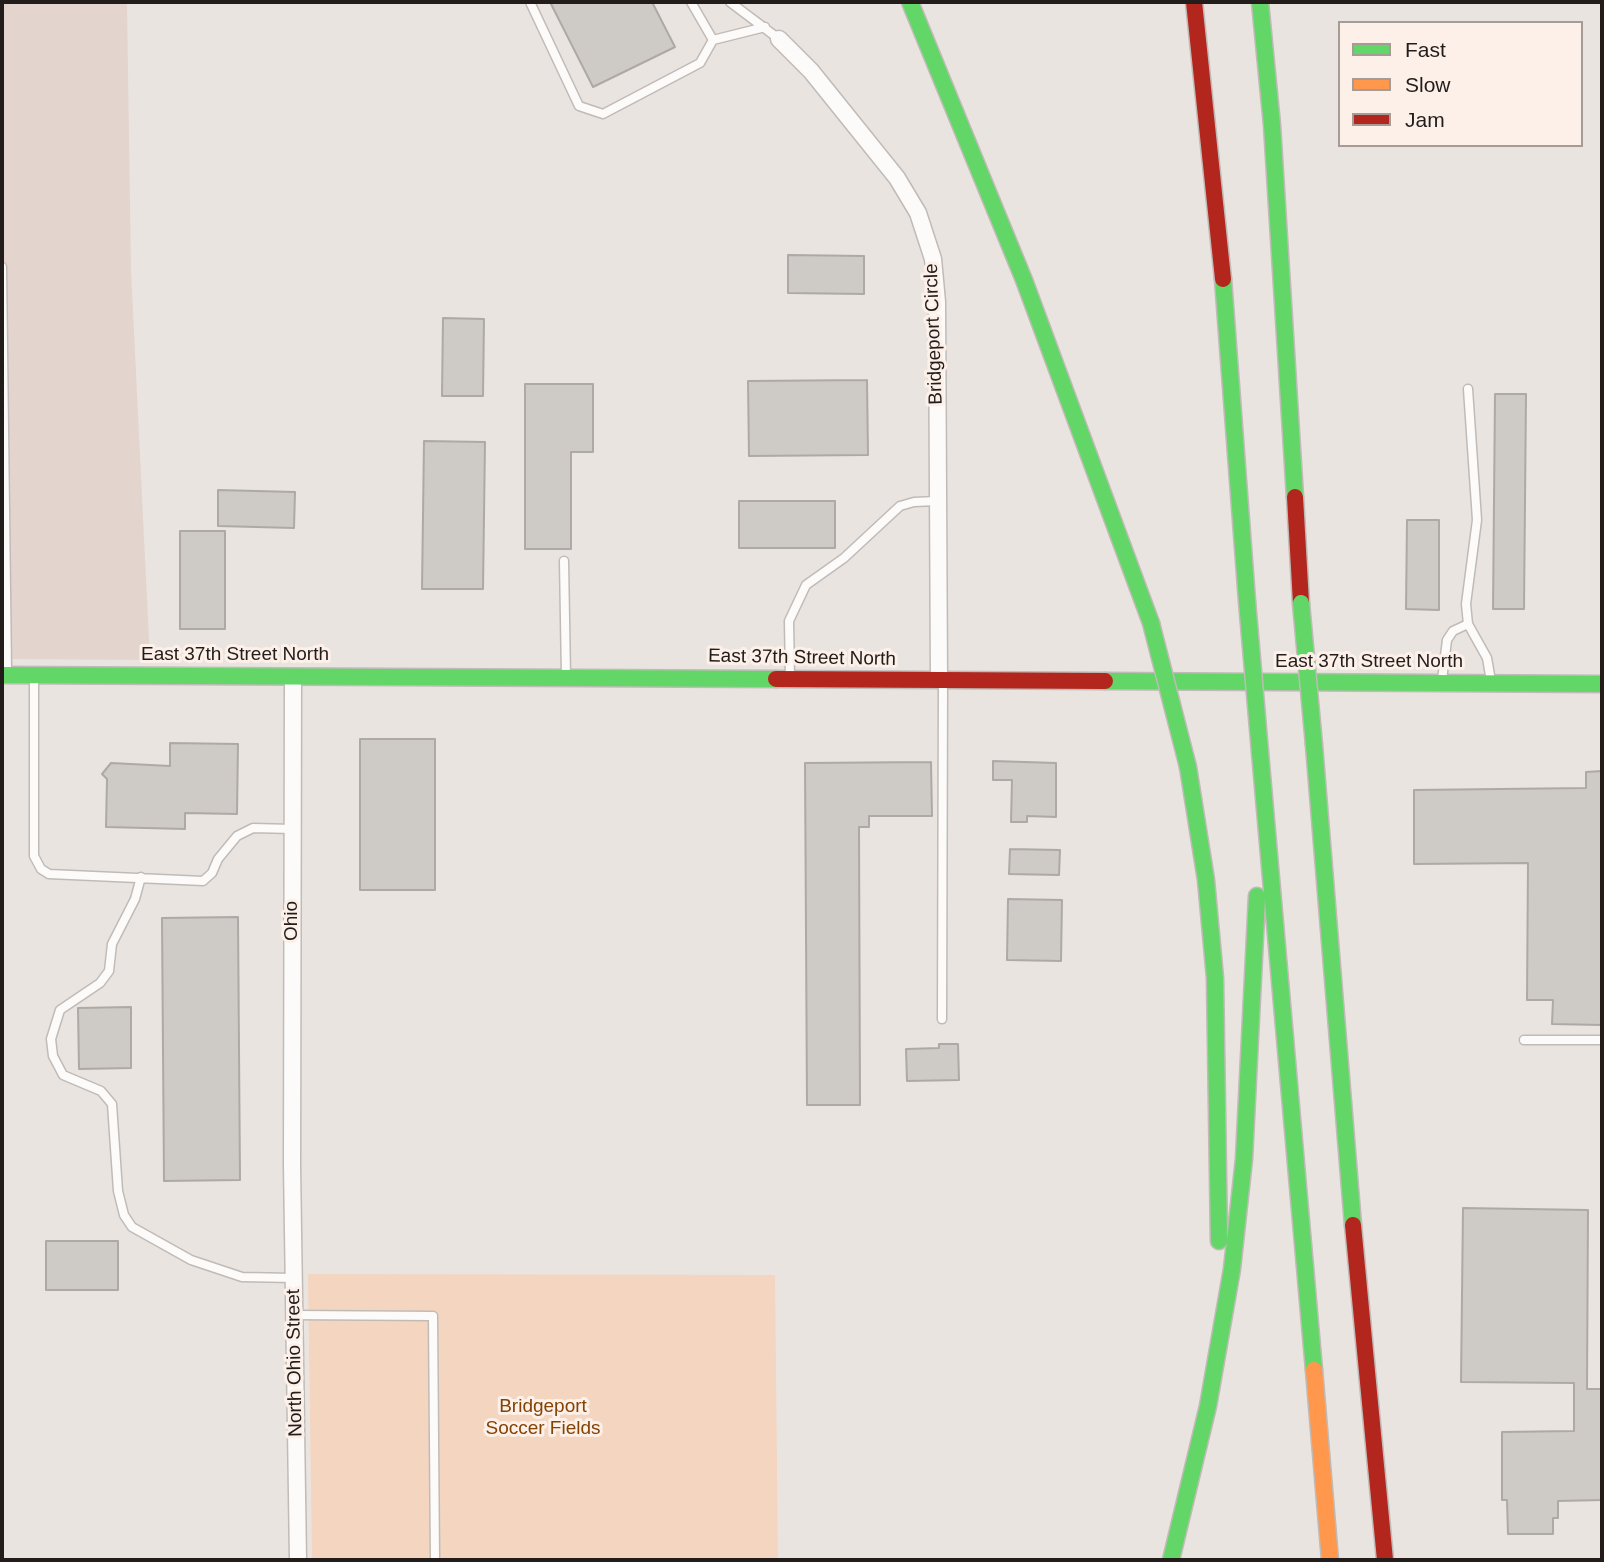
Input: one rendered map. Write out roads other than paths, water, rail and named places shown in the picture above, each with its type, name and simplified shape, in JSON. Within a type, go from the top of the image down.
[{"type":"main road","points":[[910,2],[1024,280],[1108,500],[1150,623],[1188,767],[1206,880],[1215,978],[1220,1146],[1220,1335]]},
{"type":"main road","points":[[1194,2],[1220,236],[1263,795],[1330,1560]]},
{"type":"main road","points":[[1260,2],[1272,125],[1301,603],[1385,1560]]},
{"type":"main road","points":[[1272,125],[1273,2]]},
{"type":"main road","name":"East 37th Street North","points":[[4,675],[1602,684]]},
{"type":"main road","points":[[1171,1560],[1208,1406],[1232,1269],[1244,1159],[1263,795]]},
{"type":"main road","points":[[1381,1513],[1403,1554]]},
{"type":"street","name":"Bridgeport Circle","points":[[779,39],[811,71],[897,178],[918,213],[933,258],[937,302],[937,501],[941,680]]},
{"type":"street","name":"Ohio","points":[[292,1166],[293,677]]},
{"type":"street","name":"North Ohio Street","points":[[292,1166],[298,1560]]},
{"type":"lane","points":[[530,2],[579,106],[603,114],[700,62],[713,40],[765,27]]},
{"type":"lane","points":[[691,2],[713,40]]},
{"type":"lane","points":[[730,2],[779,39]]},
{"type":"lane","points":[[2,267],[4,675]]},
{"type":"lane","points":[[1468,389],[1477,520],[1466,604],[1468,624],[1487,658],[1491,683]]},
{"type":"lane","points":[[790,679],[789,621],[806,585],[844,558],[900,506],[937,501]]},
{"type":"lane","points":[[565,561],[566,677]]},
{"type":"lane","points":[[1442,683],[1447,640],[1453,631],[1468,624]]},
{"type":"lane","points":[[34,675],[34,856],[41,869],[49,874],[203,881],[212,873],[218,859],[237,836],[253,828],[293,830]]},
{"type":"lane","points":[[941,680],[942,1019]]},
{"type":"lane","points":[[141,877],[135,899],[113,944],[109,971],[100,983],[60,1010],[51,1039],[53,1056],[63,1075],[102,1091],[113,1104],[118,1191],[124,1215],[132,1227],[191,1260],[242,1277],[294,1278]]},
{"type":"lane","points":[[1524,1040],[1602,1040]]},
{"type":"lane","points":[[294,1315],[433,1316],[435,1560]]},
{"type":"park label","name":"Bridgeport Soccer Fields","points":[[543,1418]]}]
